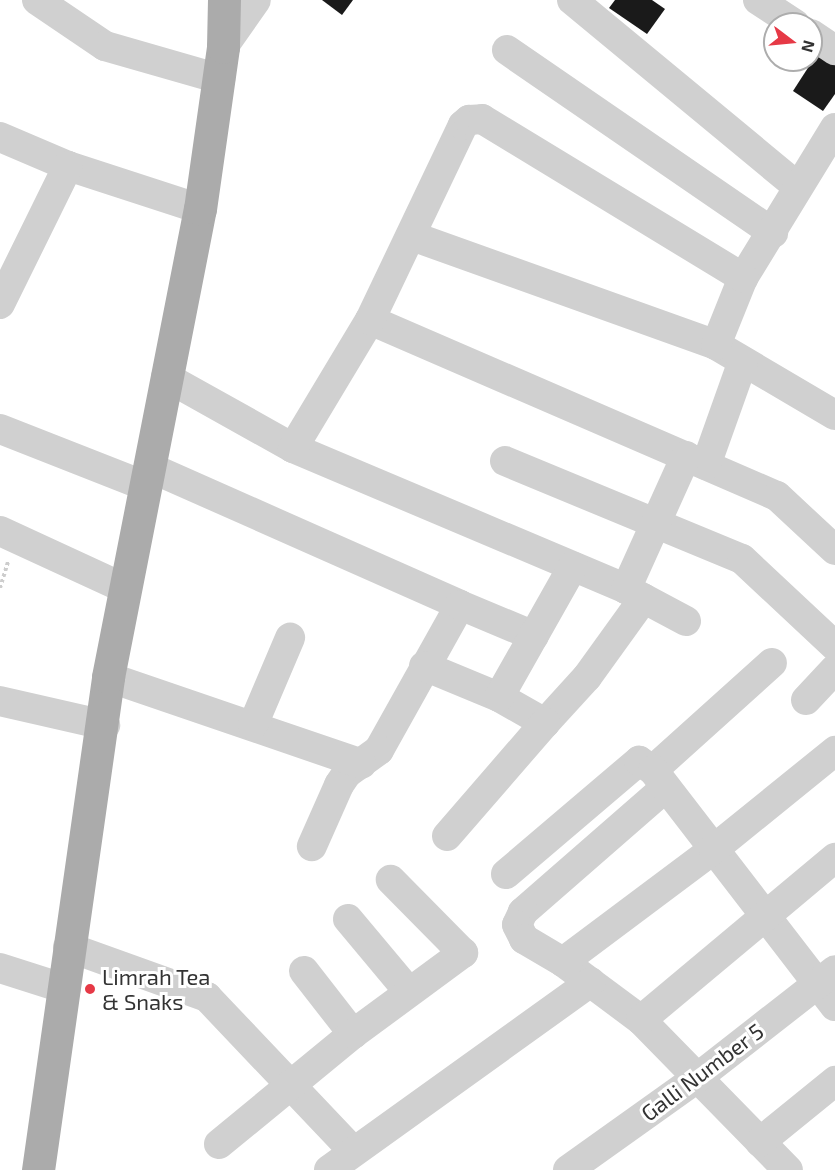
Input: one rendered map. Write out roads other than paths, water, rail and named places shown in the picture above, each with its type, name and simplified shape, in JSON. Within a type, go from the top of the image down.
[{"type":"main road","points":[[38,1170],[66,989],[68,947],[105,725],[108,677],[200,209],[220,79],[224,0]]},
{"type":"street","points":[[37,0],[105,46],[220,79]]},
{"type":"street","points":[[223,47],[256,0]]},
{"type":"street","points":[[572,0],[798,187]]},
{"type":"street","points":[[758,0],[776,12]]},
{"type":"street","points":[[507,50],[773,233]]},
{"type":"street","points":[[293,448],[370,320],[463,125],[469,120],[482,119],[743,279]]},
{"type":"street","points":[[716,345],[743,279],[835,128]]},
{"type":"street","points":[[0,137],[68,166],[200,209]]},
{"type":"street","points":[[0,304],[68,166]]},
{"type":"street","points":[[412,236],[716,345],[832,407]]},
{"type":"street","points":[[370,320],[777,496],[835,550]]},
{"type":"street","points":[[447,836],[587,677],[635,593],[657,527],[696,461],[743,361]]},
{"type":"street","points":[[166,377],[293,448],[635,593],[686,621]]},
{"type":"street","points":[[0,429],[146,476],[534,636]]},
{"type":"street","points":[[505,461],[657,527],[742,559],[835,646]]},
{"type":"street","points":[[0,531],[124,588]]},
{"type":"street","points":[[500,697],[573,566]]},
{"type":"street","points":[[312,846],[339,785],[347,772],[362,764],[379,750],[460,605]]},
{"type":"street","points":[[253,725],[290,638]]},
{"type":"street","points":[[772,663],[659,779],[523,912],[517,925],[524,939],[564,962],[641,1020],[788,1170]]},
{"type":"street","points":[[424,666],[500,697],[545,723]]},
{"type":"street","points":[[806,700],[835,669]]},
{"type":"street","points":[[108,677],[362,764]]},
{"type":"street","points":[[0,703],[105,725]]},
{"type":"street","points":[[564,962],[714,849],[835,751]]},
{"type":"street","points":[[506,874],[639,761],[659,779],[768,917],[829,987]]},
{"type":"street","points":[[641,1020],[768,917],[835,858]]},
{"type":"street","points":[[219,1144],[353,1034],[463,953],[391,880]]},
{"type":"street","points":[[348,919],[409,992]]},
{"type":"street","points":[[68,947],[207,997],[293,1085],[353,1151]]},
{"type":"street","points":[[0,968],[66,989]]},
{"type":"street","points":[[304,971],[353,1034]]},
{"type":"street","points":[[329,1170],[591,982]]},
{"type":"street","name":"Galli Number 5","points":[[568,1170],[829,987]]},
{"type":"street","points":[[760,1142],[835,1081]]},
{"type":"place","name":"Limrah Tea & Snaks","points":[[90,989]]}]
